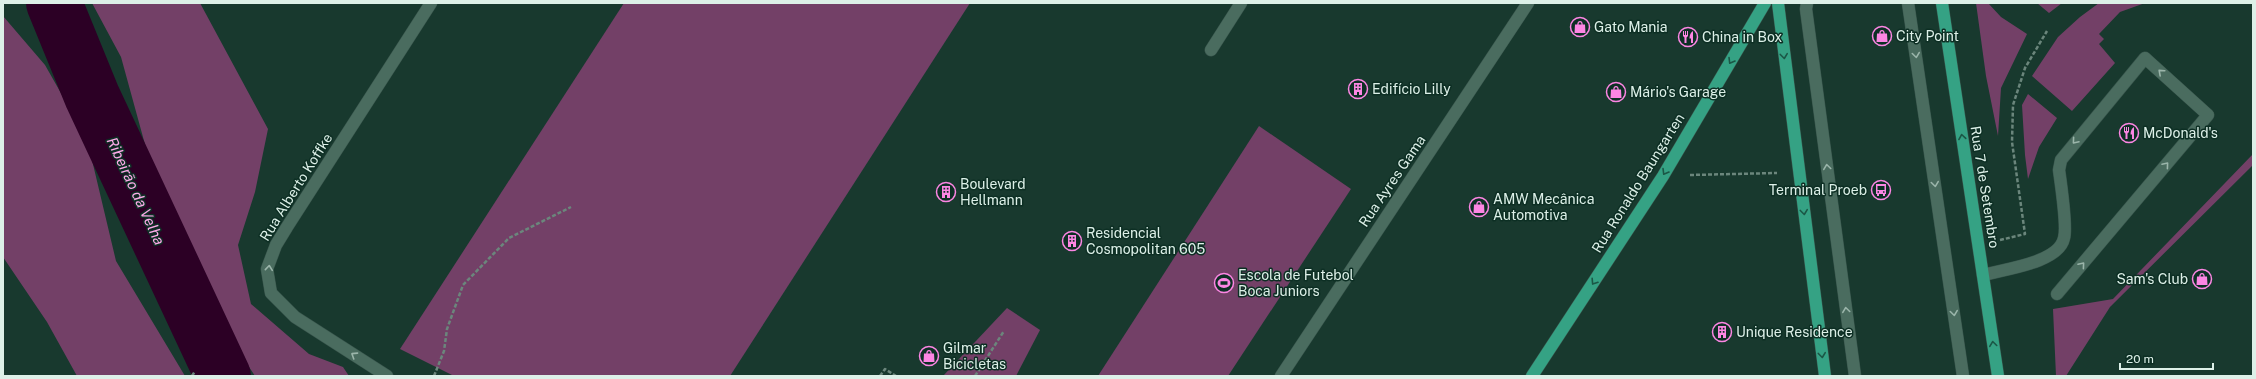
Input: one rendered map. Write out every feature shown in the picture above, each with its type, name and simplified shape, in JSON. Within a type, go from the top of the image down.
[{"type":"main road","name":"Rua Ronaldo Baungarten","points":[[1532,376],[1663,176],[1765,3]]},
{"type":"main road","points":[[1778,3],[1825,376]]},
{"type":"main road","name":"Rua 7 de Setembro","points":[[1942,3],[1998,376]]},
{"type":"street","name":"Rua Alberto Koffke","points":[[387,376],[296,317],[272,293],[267,269],[276,245],[287,227],[431,3]]},
{"type":"street","points":[[1211,50],[1241,3]]},
{"type":"street","name":"Rua Ayres Gama","points":[[1281,376],[1528,3]]},
{"type":"street","points":[[1807,3],[1806,9],[1855,376]]},
{"type":"street","points":[[1908,3],[1963,376]]},
{"type":"street","points":[[1983,275],[2048,258],[2059,248],[2064,238],[2060,170],[2061,160],[2145,58],[2208,115],[2057,294]]},
{"type":"path","points":[[1978,245],[2025,234],[2012,142],[2012,105],[2025,68],[2047,31]]},
{"type":"path","points":[[1663,176],[1780,173]]},
{"type":"path","points":[[434,376],[444,351],[447,329],[463,285],[509,238],[571,207]]},
{"type":"path","points":[[975,376],[1004,332]]},
{"type":"path","points":[[880,376],[885,368],[896,376]]},
{"type":"path","points":[[192,376],[195,371]]},
{"type":"shaded area","points":[[92,3],[200,3],[268,129],[255,192],[238,245],[251,304],[309,354],[343,367],[349,376],[255,376],[212,311],[149,159],[121,57]]},
{"type":"shaded area","points":[[624,3],[970,3],[730,376],[454,376],[400,349]]},
{"type":"shaded area","points":[[1976,3],[1988,3],[2001,17],[2027,34],[2001,88],[1998,136],[1986,76]]},
{"type":"shaded area","points":[[2037,3],[2062,3],[2049,13]]},
{"type":"shaded area","points":[[2099,3],[2145,3],[2120,12],[2099,34],[2104,39],[2099,44],[2115,63],[2072,111],[2032,76],[2058,37],[2080,17]]},
{"type":"shaded area","points":[[3,16],[45,65],[87,139],[116,261],[185,376],[77,376],[47,322],[3,257]]},
{"type":"shaded area","points":[[2028,94],[2057,118],[2039,147],[2028,179],[2022,105]]},
{"type":"shaded area","name":"Escola de Futebol Boca Juniors","points":[[1259,126],[1351,189],[1228,376],[1098,376]]},
{"type":"shaded area","points":[[2253,154],[2253,165],[2110,307],[2066,376],[2056,376],[2053,309],[2113,299]]},
{"type":"shaded area","points":[[1007,308],[1040,330],[1016,376],[943,376]]},
{"type":"waterway","name":"Ribeirão da Velha","points":[[54,3],[92,96],[223,376]]},
{"type":"place","name":"Gato Mania","points":[[1580,27]]},
{"type":"place","name":"City Point","points":[[1882,36]]},
{"type":"place","name":"China in Box","points":[[1688,37]]},
{"type":"place","name":"Edifício Lilly","points":[[1358,89]]},
{"type":"place","name":"Mário's Garage","points":[[1616,92]]},
{"type":"place","name":"McDonald's","points":[[2129,133]]},
{"type":"place","name":"Terminal Proeb","points":[[1881,190]]},
{"type":"place","name":"Boulevard Hellmann","points":[[946,192]]},
{"type":"place","name":"AMW Mecânica Automotiva","points":[[1479,207]]},
{"type":"place","name":"Residencial Cosmopolitan 605","points":[[1072,241]]},
{"type":"place","name":"Sam's Club","points":[[2202,279]]},
{"type":"place","name":"Escola de Futebol Boca Juniors","points":[[1224,283]]},
{"type":"place","name":"Unique Residence","points":[[1722,332]]},
{"type":"place","name":"Gilmar Bicicletas","points":[[929,356]]}]
